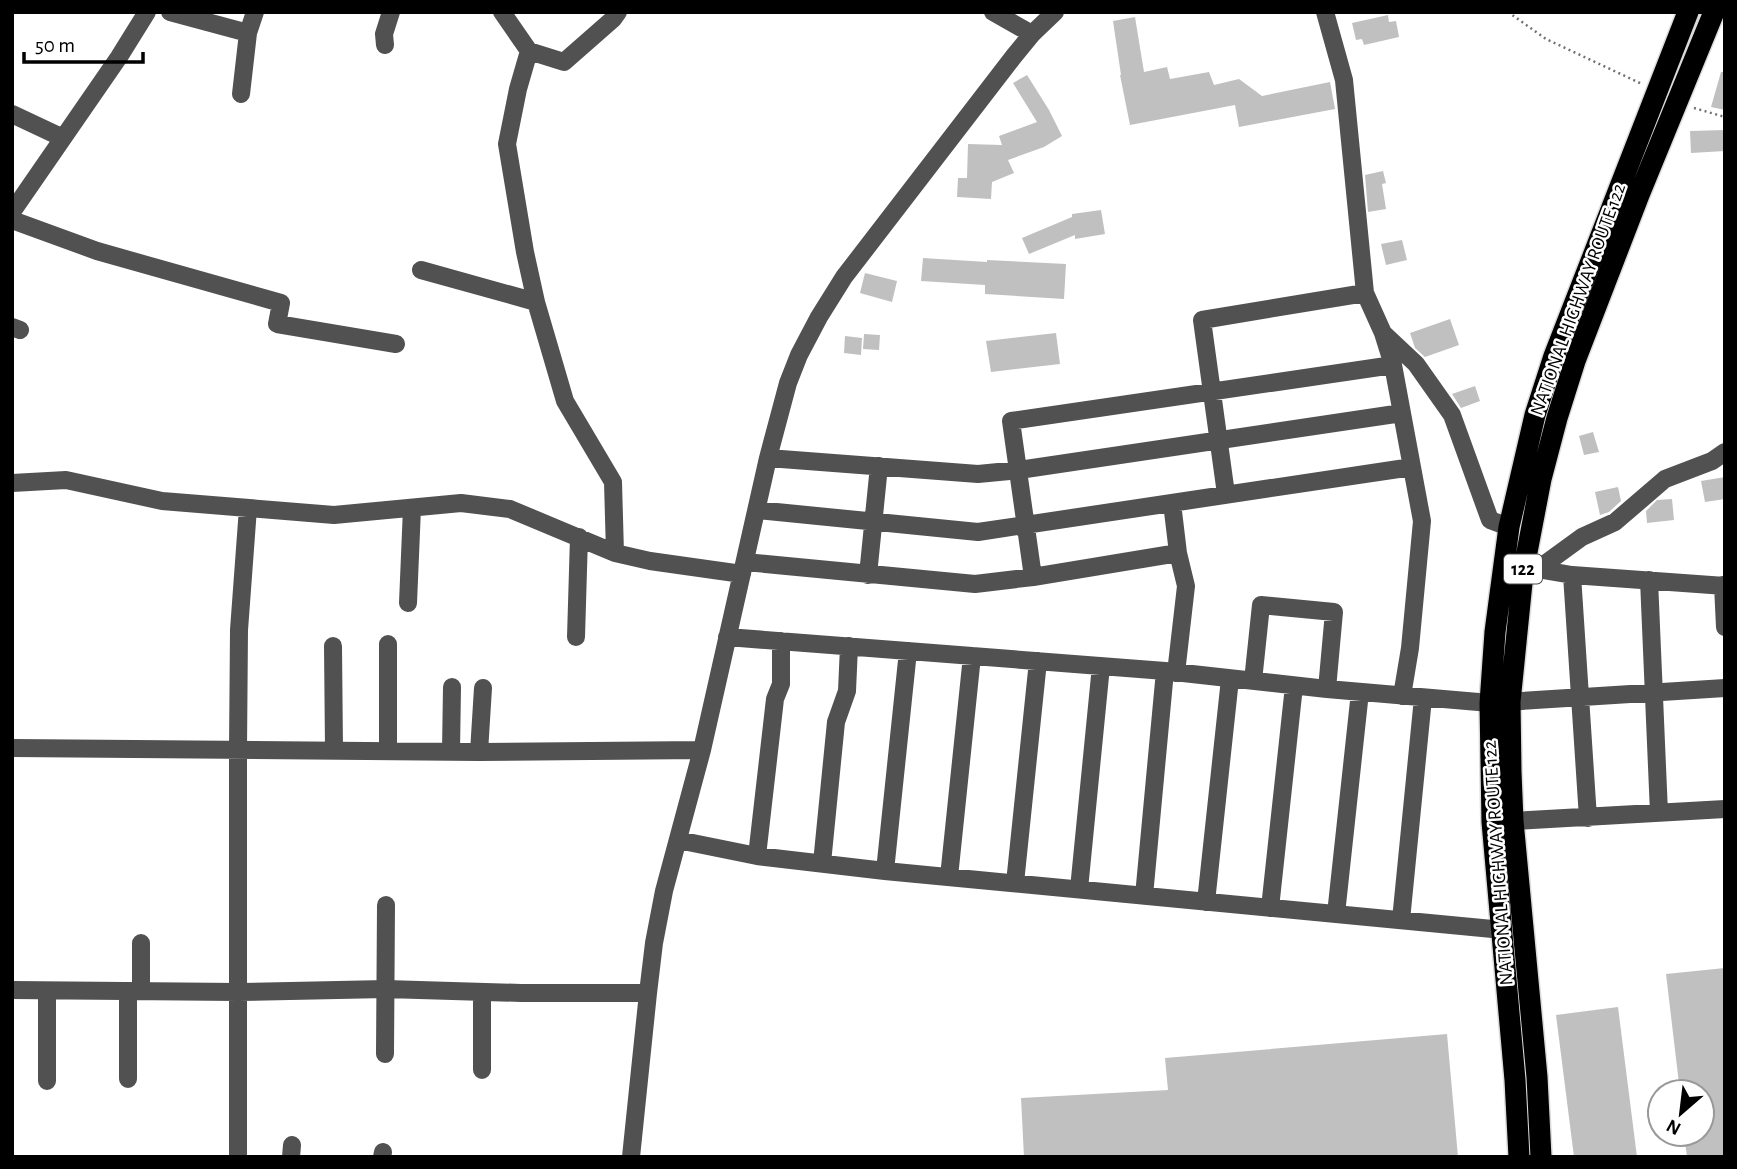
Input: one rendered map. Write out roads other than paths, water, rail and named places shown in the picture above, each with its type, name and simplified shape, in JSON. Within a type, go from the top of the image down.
[{"type":"highway","name":"NATIONAL HIGHWAY ROUTE 122","points":[[1541,1157],[1537,1077],[1495,632],[1509,527],[1535,415],[1554,356],[1688,12]]},
{"type":"highway","name":"NATIONAL HIGHWAY ROUTE 122","points":[[1519,1157],[1516,1080],[1493,822],[1500,702],[1531,568],[1541,479],[1557,418],[1575,361],[1714,12]]},
{"type":"street","points":[[12,212],[120,57],[147,12]]},
{"type":"street","points":[[170,12],[248,33]]},
{"type":"street","points":[[242,94],[248,33],[255,12]]},
{"type":"street","points":[[386,45],[383,34],[391,12]]},
{"type":"street","points":[[502,12],[529,51],[564,62],[618,12]]},
{"type":"street","points":[[993,12],[1032,34]]},
{"type":"street","points":[[631,1157],[654,943],[788,383],[819,317],[844,277],[1032,34],[1055,12]]},
{"type":"street","points":[[1325,12],[1344,80],[1365,293],[1383,333],[1393,365],[1422,521],[1410,648],[1402,696]]},
{"type":"street","points":[[529,51],[507,144],[525,252],[536,302],[565,401],[613,482],[615,553]]},
{"type":"street","points":[[12,114],[63,138]]},
{"type":"street","points":[[12,220],[137,263],[281,303],[277,324],[396,344]]},
{"type":"street","points":[[421,270],[536,302]]},
{"type":"street","points":[[1226,494],[1202,320],[1365,293]]},
{"type":"street","points":[[1383,333],[1416,364],[1452,415],[1490,520],[1509,527]]},
{"type":"street","points":[[1033,577],[1011,421],[1393,365]]},
{"type":"street","points":[[768,458],[978,474],[1402,412]]},
{"type":"street","points":[[1531,568],[1582,537],[1615,522],[1665,480],[1712,461],[1725,452]]},
{"type":"street","points":[[867,575],[879,466]]},
{"type":"street","points":[[757,510],[978,532],[1412,467]]},
{"type":"street","points":[[12,483],[66,480],[162,501],[334,515],[460,503],[510,509],[615,553],[650,561],[975,584],[1178,553]]},
{"type":"street","points":[[1144,896],[1170,672],[1186,586],[1178,553],[1172,503]]},
{"type":"street","points":[[238,1157],[239,630],[248,508]]},
{"type":"street","points":[[408,603],[412,508]]},
{"type":"street","points":[[576,637],[579,537]]},
{"type":"street","points":[[1531,568],[1572,575],[1724,585],[1725,627]]},
{"type":"street","points":[[1572,575],[1588,818]]},
{"type":"street","points":[[1649,580],[1659,813]]},
{"type":"street","points":[[1253,681],[1261,605],[1334,612],[1327,690]]},
{"type":"street","points":[[727,637],[1170,672],[1327,690],[1500,702],[1725,688]]},
{"type":"street","points":[[757,856],[775,699],[781,684],[781,641]]},
{"type":"street","points":[[388,644],[388,751]]},
{"type":"street","points":[[333,646],[334,750]]},
{"type":"street","points":[[822,863],[836,722],[847,691],[849,646]]},
{"type":"street","points":[[885,871],[908,651]]},
{"type":"street","points":[[949,877],[972,656]]},
{"type":"street","points":[[1015,883],[1038,661]]},
{"type":"street","points":[[1079,889],[1101,666]]},
{"type":"street","points":[[1206,902],[1230,679]]},
{"type":"street","points":[[1270,908],[1294,686]]},
{"type":"street","points":[[451,751],[452,687]]},
{"type":"street","points":[[479,752],[483,688]]},
{"type":"street","points":[[1336,914],[1360,692]]},
{"type":"street","points":[[1401,920],[1423,698]]},
{"type":"street","points":[[12,748],[479,752],[702,750]]},
{"type":"street","points":[[1513,821],[1725,809]]},
{"type":"street","points":[[678,840],[757,856],[885,871],[1503,930]]},
{"type":"street","points":[[385,1054],[386,905]]},
{"type":"street","points":[[128,1079],[134,991],[141,943]]},
{"type":"street","points":[[12,990],[239,992],[386,989],[648,993]]},
{"type":"street","points":[[47,991],[47,1081]]},
{"type":"street","points":[[482,992],[482,1070]]}]
